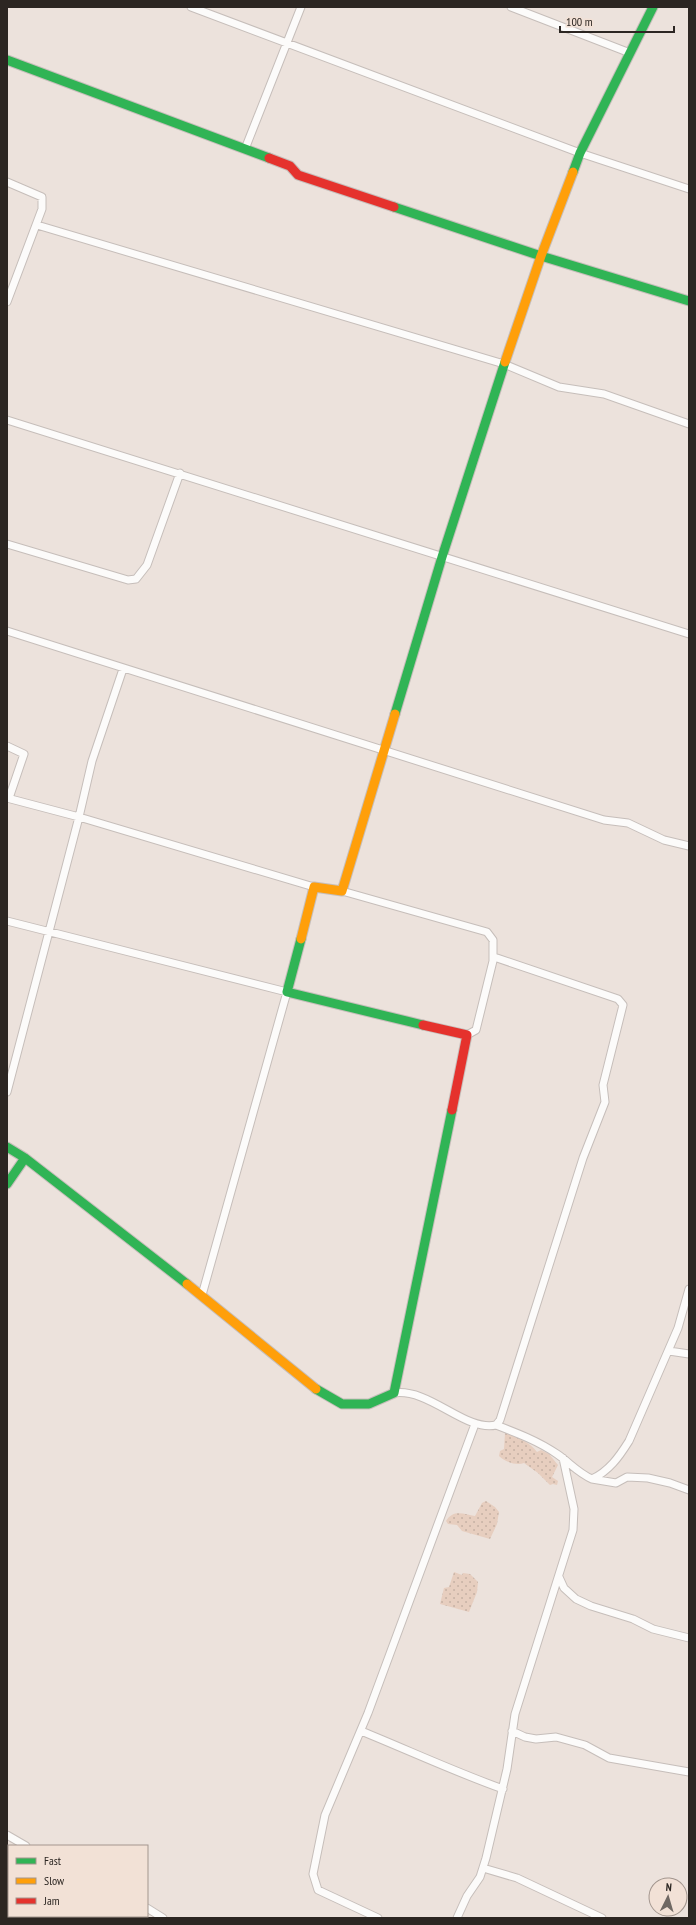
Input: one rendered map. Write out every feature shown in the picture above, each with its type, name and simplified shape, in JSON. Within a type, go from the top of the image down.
[{"type":"street","points":[[191,7],[580,153],[689,189]]},
{"type":"street","points":[[246,149],[301,7]]},
{"type":"street","points":[[511,7],[630,53]]},
{"type":"street","points":[[342,892],[442,557],[504,364],[541,256],[580,153],[653,7]]},
{"type":"street","points":[[7,60],[290,166],[298,175],[541,256],[689,300]]},
{"type":"street","points":[[7,182],[42,197],[42,209],[37,225],[7,302]]},
{"type":"street","points":[[37,225],[504,364],[559,387],[604,394],[689,424]]},
{"type":"street","points":[[7,420],[180,473],[689,634]]},
{"type":"street","points":[[7,544],[128,580],[136,579],[147,565],[180,473]]},
{"type":"street","points":[[7,631],[123,669],[604,820],[628,823],[664,840],[689,846]]},
{"type":"street","points":[[7,1092],[79,817],[92,761],[123,669]]},
{"type":"street","points":[[7,746],[24,754],[8,798],[79,817],[314,887],[342,892],[487,932],[493,940],[493,961],[476,1030],[467,1035],[287,992],[7,921]]},
{"type":"street","points":[[202,1295],[287,992],[314,887]]},
{"type":"street","points":[[496,1425],[504,1410],[558,1232],[604,1102],[603,1085],[623,1005],[618,999],[497,958]]},
{"type":"street","points":[[394,1393],[467,1035]]},
{"type":"street","points":[[7,1147],[25,1158],[202,1295],[318,1392],[342,1404],[369,1404],[394,1393],[402,1392],[440,1404],[475,1424],[489,1426],[496,1425],[532,1440],[563,1458],[578,1471],[592,1479],[616,1483],[627,1477],[648,1478],[670,1483],[689,1490]]},
{"type":"street","points":[[7,1184],[25,1158]]},
{"type":"street","points":[[592,1479],[610,1467],[619,1458],[629,1441],[678,1328],[689,1289]]},
{"type":"street","points":[[668,1351],[689,1354]]},
{"type":"street","points":[[378,1918],[318,1890],[313,1874],[325,1815],[361,1731],[475,1424]]},
{"type":"street","points":[[457,1918],[467,1896],[480,1877],[483,1868],[503,1789],[512,1731],[522,1690],[573,1530],[574,1509],[563,1458]]},
{"type":"street","points":[[559,1577],[564,1588],[576,1599],[591,1606],[634,1620],[653,1630],[689,1638]]},
{"type":"street","points":[[361,1731],[423,1756],[458,1773],[503,1789]]},
{"type":"street","points":[[512,1731],[525,1737],[536,1739],[556,1737],[585,1745],[608,1758],[689,1772]]},
{"type":"street","points":[[7,1835],[24,1845]]},
{"type":"street","points":[[483,1868],[517,1878],[602,1918]]},
{"type":"street","points":[[148,1909],[164,1918]]},
{"type":"shaded area","points":[[505,1433],[527,1443],[537,1452],[541,1450],[549,1454],[558,1465],[552,1477],[558,1481],[557,1485],[550,1485],[538,1473],[524,1463],[511,1463],[499,1456],[500,1451],[504,1449]]},
{"type":"shaded area","points":[[486,1501],[495,1507],[499,1512],[497,1524],[490,1539],[462,1531],[457,1525],[448,1524],[446,1521],[452,1515],[459,1513],[475,1516],[482,1503]]},
{"type":"shaded area","points":[[454,1572],[462,1575],[463,1573],[470,1574],[478,1582],[477,1592],[469,1612],[440,1604],[444,1588],[449,1587]]},
{"type":"traffic: fast","points":[[573,172],[580,153],[653,7]]},
{"type":"traffic: fast","points":[[7,60],[269,158]]},
{"type":"traffic: fast","points":[[394,207],[541,256],[689,301]]},
{"type":"traffic: fast","points":[[395,714],[442,557],[505,362]]},
{"type":"traffic: fast","points":[[301,939],[287,992],[423,1025]]},
{"type":"traffic: fast","points":[[316,1389],[342,1404],[369,1404],[394,1393],[452,1110]]},
{"type":"traffic: fast","points":[[7,1147],[25,1158],[187,1284]]},
{"type":"traffic: fast","points":[[7,1184],[25,1158]]},
{"type":"traffic: slow","points":[[505,362],[541,256],[573,172]]},
{"type":"traffic: slow","points":[[301,939],[314,887],[342,891],[395,714]]},
{"type":"traffic: slow","points":[[187,1284],[316,1389]]},
{"type":"traffic: jam","points":[[269,158],[290,166],[298,175],[394,207]]},
{"type":"traffic: jam","points":[[423,1025],[467,1035],[452,1110]]}]
